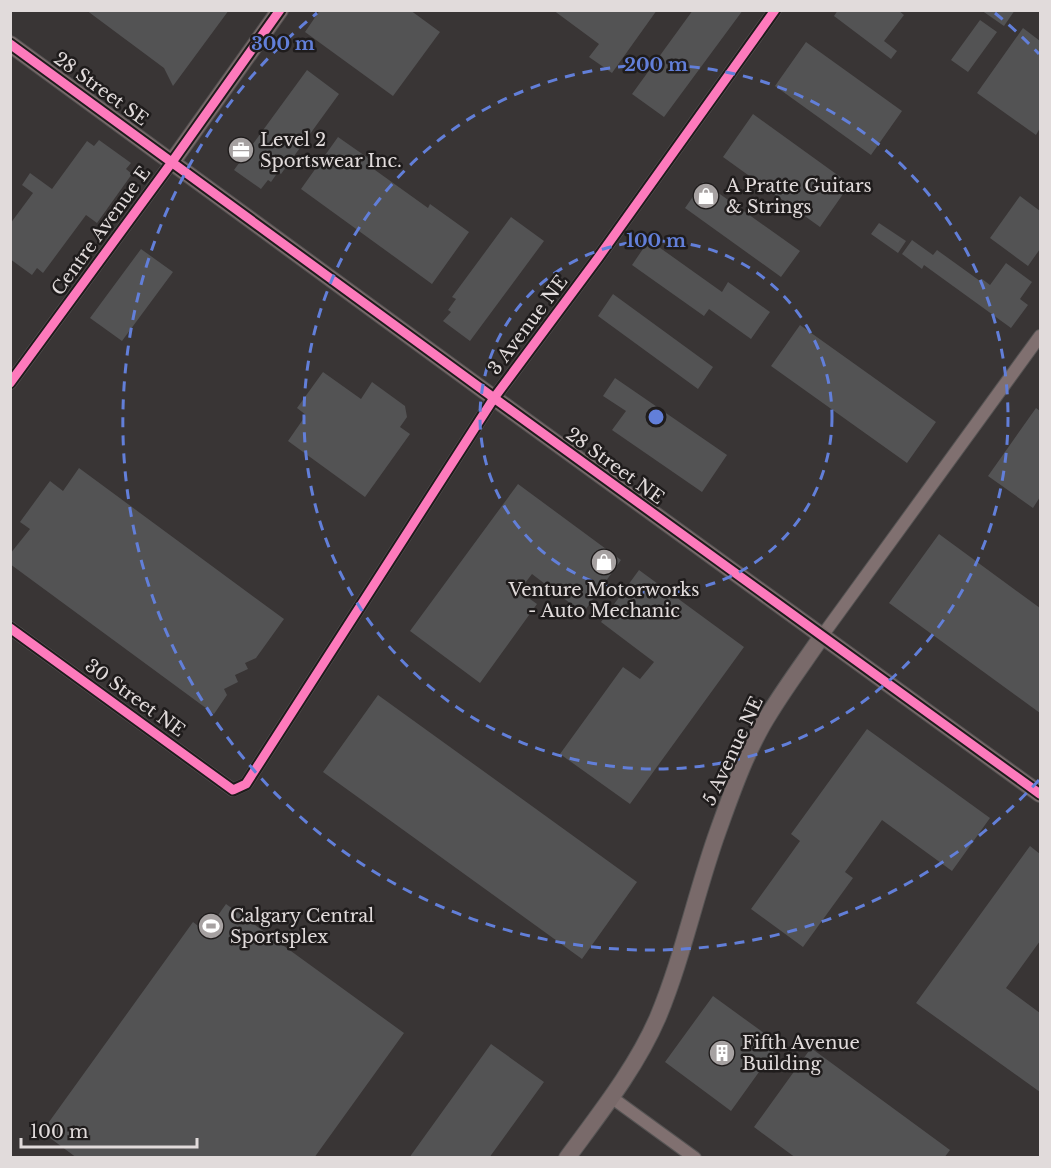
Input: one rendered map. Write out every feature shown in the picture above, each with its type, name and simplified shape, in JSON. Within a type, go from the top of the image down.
[{"type":"street","name":"Centre Avenue E","points":[[10,383],[280,10]]},
{"type":"street","name":"3 Avenue NE","points":[[241,786],[246,784],[494,398],[598,258],[775,10]]},
{"type":"street","name":"28 Street SE","points":[[10,44],[172,162]]},
{"type":"street","name":"28 Street NE","points":[[172,162],[1041,794]]},
{"type":"street","name":"5 Avenue NE","points":[[567,1158],[612,1097],[657,1018],[676,966],[717,832],[746,760],[770,712],[822,636],[1041,336]]},
{"type":"street","name":"30 Street NE","points":[[10,628],[233,790],[241,786]]},
{"type":"street","points":[[612,1097],[695,1158]]},
{"type":"building","points":[[86,10],[229,10],[173,86],[164,68]]},
{"type":"building","points":[[320,10],[410,10],[440,32],[393,96],[305,32]]},
{"type":"building","points":[[553,10],[657,10],[612,73],[589,57],[599,44]]},
{"type":"building","points":[[693,10],[743,10],[664,117],[632,94]]},
{"type":"building","points":[[838,10],[898,10],[904,15],[884,41],[897,51],[891,59],[834,16]]},
{"type":"building","points":[[981,10],[1015,10],[1004,26]]},
{"type":"building","points":[[980,20],[997,32],[968,72],[951,60]]},
{"type":"building","points":[[1023,28],[1040,41],[1040,128],[1036,135],[977,93]]},
{"type":"building","points":[[806,42],[902,111],[871,155],[775,86]]},
{"type":"building","points":[[307,70],[339,94],[281,174],[278,172],[271,182],[268,180],[261,189],[234,170]]},
{"type":"building","points":[[753,114],[850,184],[820,227],[723,157]]},
{"type":"building","points":[[338,137],[378,165],[375,170],[428,208],[430,204],[469,232],[432,284],[301,189]]},
{"type":"building","points":[[99,140],[131,163],[126,169],[132,174],[97,223],[86,215],[43,273],[37,268],[32,275],[10,259],[10,224],[33,193],[22,185],[30,173],[52,189],[87,141],[94,146]]},
{"type":"building","points":[[703,182],[800,251],[781,277],[685,208]]},
{"type":"building","points":[[1020,196],[1040,211],[1040,249],[1028,266],[990,238]]},
{"type":"building","points":[[511,217],[544,241],[470,341],[443,321],[451,312],[448,310],[456,299],[452,297]]},
{"type":"building","points":[[879,223],[906,241],[898,253],[871,234]]},
{"type":"building","points":[[649,240],[722,292],[728,282],[770,312],[751,339],[709,309],[704,316],[632,265]]},
{"type":"building","points":[[912,240],[933,255],[937,250],[980,281],[982,279],[990,285],[1006,263],[1032,282],[1020,299],[1028,305],[1011,328],[924,265],[922,269],[902,254]]},
{"type":"building","points":[[141,249],[173,272],[122,341],[90,318]]},
{"type":"building","points":[[613,294],[713,367],[698,389],[598,316]]},
{"type":"building","points":[[800,325],[936,422],[907,463],[771,366]]},
{"type":"building","points":[[323,372],[361,399],[372,382],[405,406],[407,417],[400,427],[410,434],[365,497],[288,441],[306,415],[297,408]]},
{"type":"building","points":[[615,378],[727,455],[702,492],[612,430],[626,411],[603,396]]},
{"type":"building","points":[[1036,408],[1040,411],[1040,497],[1033,508],[988,476]]},
{"type":"building","points":[[79,468],[284,619],[256,658],[245,663],[248,669],[235,675],[238,682],[224,689],[227,695],[214,714],[10,564],[10,554],[30,529],[20,522],[50,481],[63,491]]},
{"type":"building","points":[[518,484],[621,560],[583,613],[532,574],[519,591],[537,604],[480,683],[410,631]]},
{"type":"building","points":[[939,534],[1040,608],[1040,713],[889,603]]},
{"type":"building","points":[[639,570],[744,647],[630,804],[560,754],[623,667],[640,679],[654,662],[601,622]]},
{"type":"building","points":[[378,695],[637,882],[582,959],[323,772]]},
{"type":"building","points":[[867,729],[990,818],[952,871],[882,820],[845,872],[853,878],[803,947],[751,909],[800,841],[791,834]]},
{"type":"building","points":[[1030,846],[1040,854],[1040,941],[1006,988],[1040,1013],[1040,1092],[916,1003]]},
{"type":"building","points":[[226,904],[404,1033],[314,1158],[77,1158],[50,1138],[49,1122],[193,922],[206,932]]},
{"type":"building","name":"Fifth Avenue Building","points":[[713,996],[779,1044],[731,1111],[665,1062]]},
{"type":"building","points":[[491,1044],[544,1082],[489,1158],[409,1158]]},
{"type":"building","points":[[811,1048],[950,1150],[944,1158],[796,1158],[754,1127]]},
{"type":"cycle path","points":[[10,383],[280,10]]},
{"type":"cycle path","points":[[10,628],[233,790],[246,784],[494,398],[598,258],[775,10]]},
{"type":"cycle path","points":[[10,44],[1040,794]]},
{"type":"place","name":"Level 2 Sportswear Inc.","points":[[241,150]]},
{"type":"place","name":"A Pratte Guitars & Strings","points":[[706,196]]},
{"type":"place","name":"Venture Motorworks - Auto Mechanic","points":[[604,562]]},
{"type":"place","name":"Calgary Central Sportsplex","points":[[211,926]]},
{"type":"place","name":"Fifth Avenue Building","points":[[722,1053]]}]
